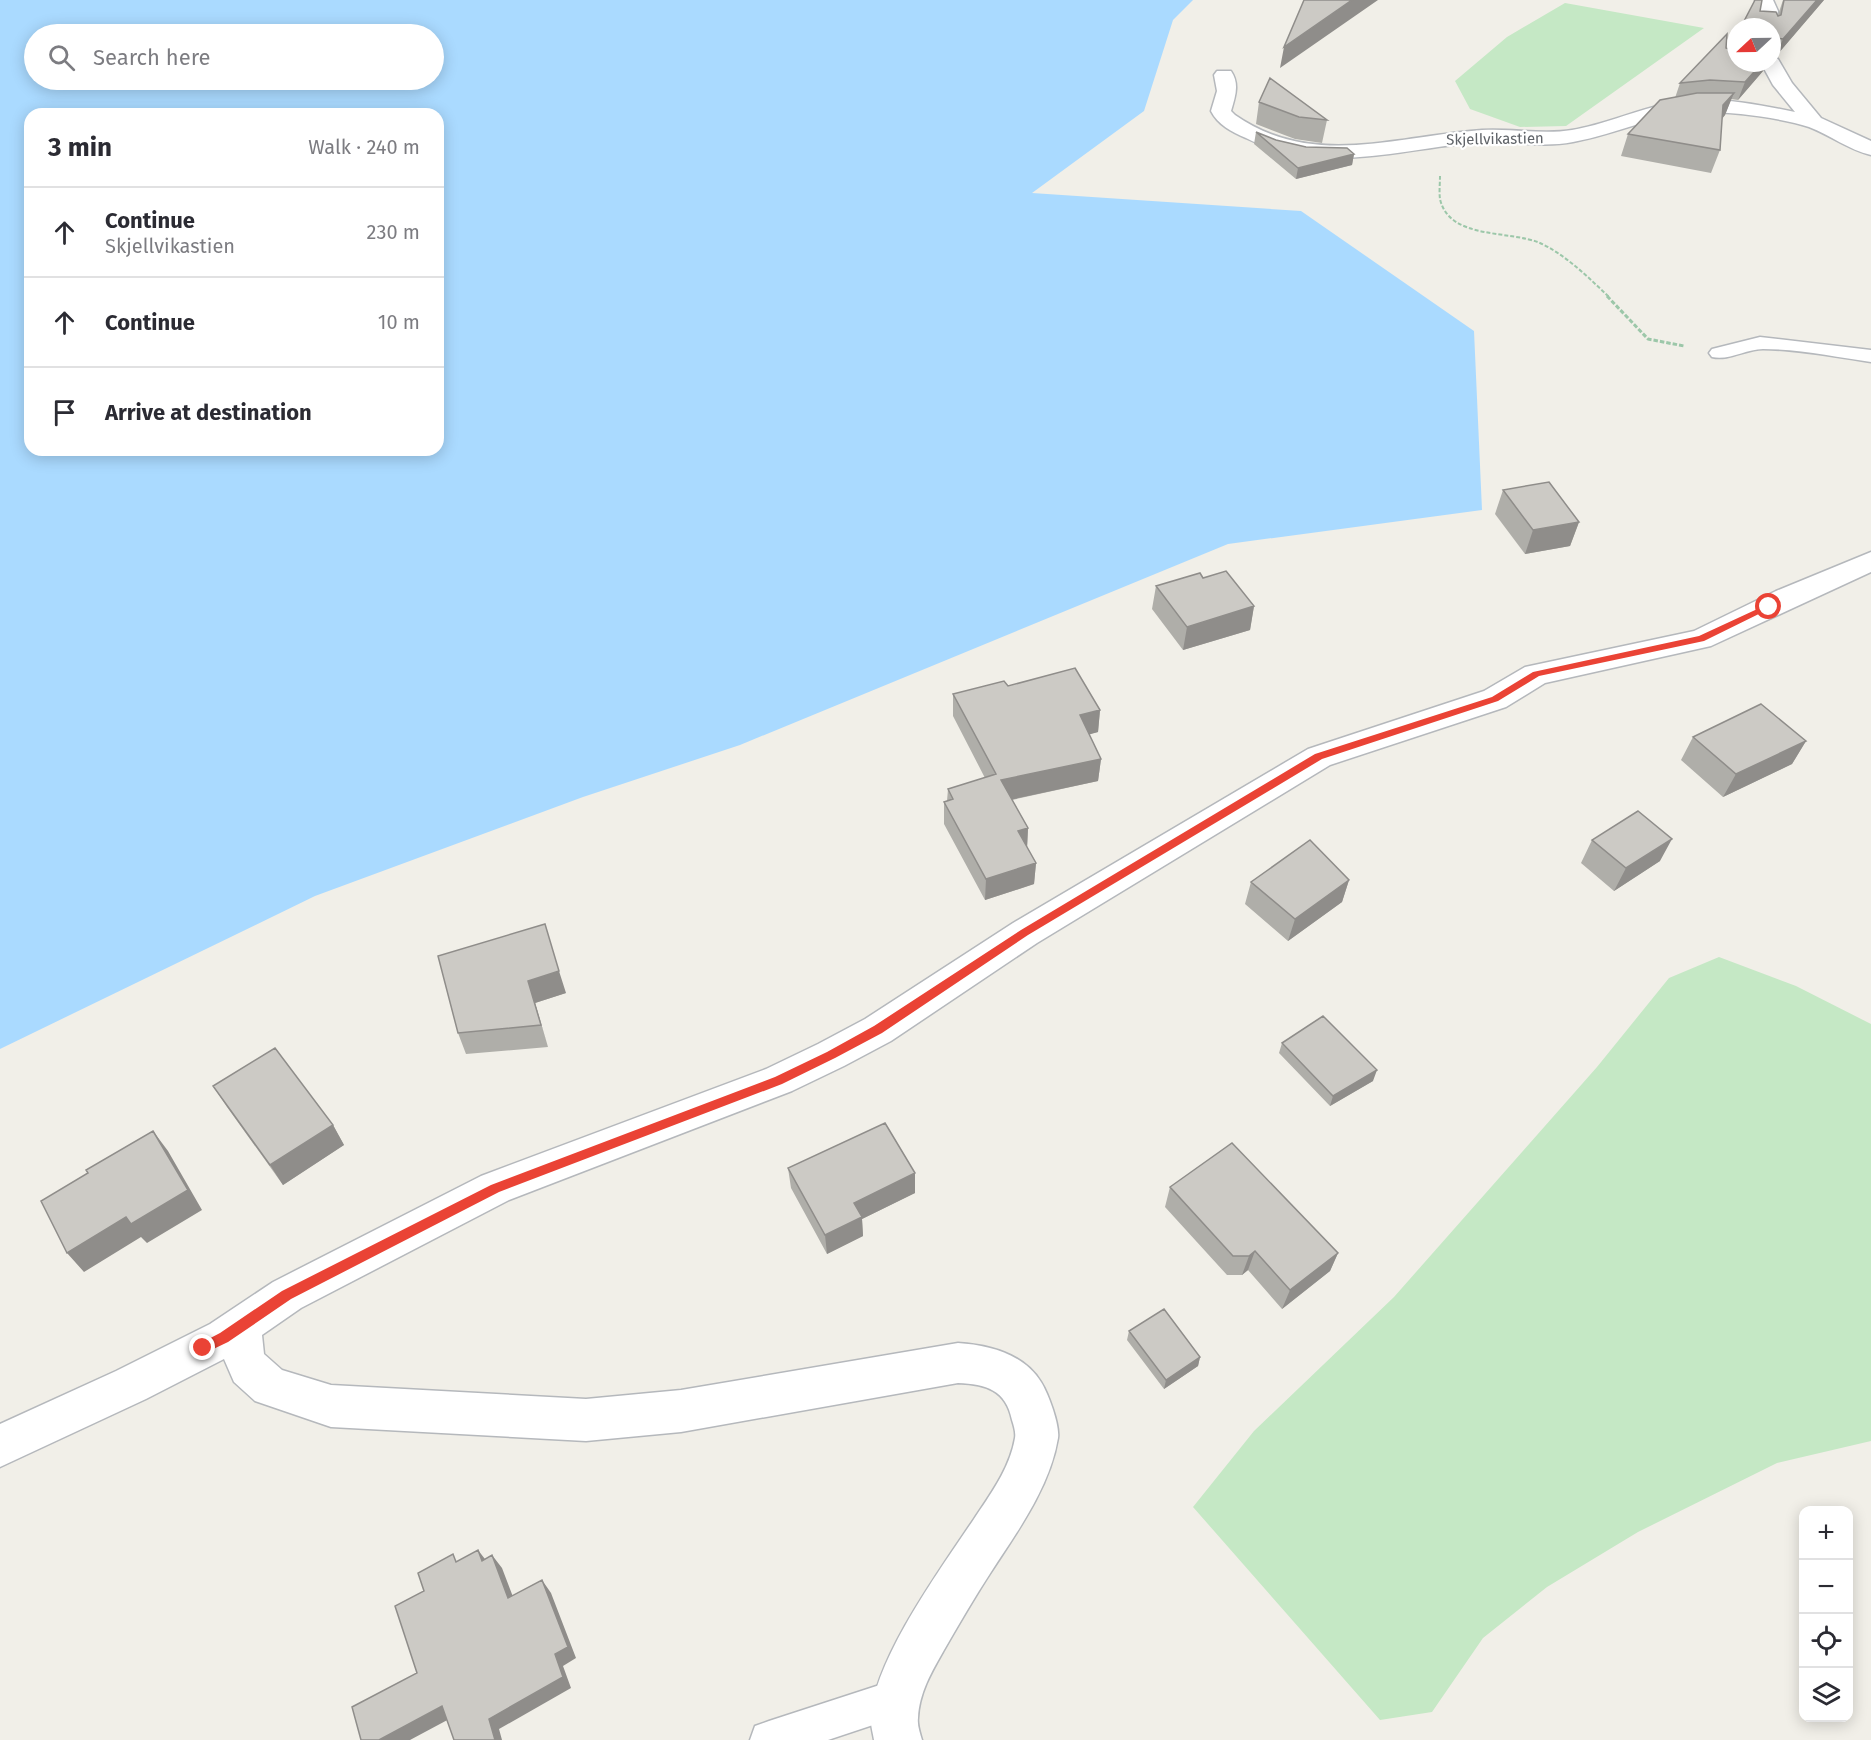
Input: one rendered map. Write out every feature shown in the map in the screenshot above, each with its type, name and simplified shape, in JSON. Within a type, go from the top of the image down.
[{"type":"street","points":[[1764,0],[1769,11],[1767,18]]},
{"type":"street","name":"Skjellvikastien","points":[[1776,72],[1783,85],[1814,122]]},
{"type":"street","name":"Skjellvikastien","points":[[1224,75],[1227,91],[1222,114],[1254,135],[1287,148],[1322,154],[1444,139],[1571,136],[1601,130],[1659,111],[1692,106],[1723,107],[1814,122],[1871,148]]},
{"type":"street","points":[[0,1446],[131,1385],[224,1338],[287,1295],[495,1188],[779,1080],[831,1055],[878,1029],[1025,933],[1319,757],[1495,699],[1536,674],[1701,639],[1786,598],[1871,561]]},
{"type":"street","points":[[243,1324],[241,1346],[244,1357],[249,1368],[270,1387],[331,1406],[398,1411],[586,1420],[681,1411],[958,1363],[978,1364],[1002,1372],[1021,1388],[1029,1401],[1036,1436],[1027,1471],[1004,1513],[950,1595],[904,1676],[898,1719]]},
{"type":"lane","points":[[1719,352],[1752,345],[1781,344],[1871,356]]},
{"type":"lane","points":[[769,1740],[898,1719]]},
{"type":"path","points":[[1444,139],[1438,190],[1447,215],[1455,222],[1468,229],[1529,238],[1562,256],[1616,304],[1651,340],[1719,352]]},
{"type":"green space","points":[[1565,3],[1704,28],[1566,126],[1520,127],[1470,109],[1455,81],[1507,37]]},
{"type":"green space","points":[[1719,957],[1796,986],[1871,1024],[1871,1441],[1777,1463],[1638,1532],[1547,1587],[1483,1638],[1432,1712],[1380,1720],[1193,1507],[1254,1431],[1394,1297],[1597,1067],[1669,978]]},
{"type":"water","points":[[0,0],[1193,0],[1173,20],[1144,111],[1032,193],[1301,211],[1474,331],[1482,510],[1228,544],[740,745],[583,797],[315,896],[0,1049]]},
{"type":"building","points":[[1304,0],[1352,0],[1284,47]]},
{"type":"building","points":[[1755,0],[1762,0],[1760,11],[1776,12],[1778,16],[1781,15],[1784,0],[1817,0],[1783,39],[1781,39],[1781,18],[1746,18]]},
{"type":"building","points":[[1727,34],[1727,72],[1754,72],[1745,82],[1710,80],[1680,83]]},
{"type":"building","points":[[1270,78],[1327,120],[1299,117],[1259,102]]},
{"type":"building","points":[[1697,93],[1734,93],[1723,105],[1720,150],[1628,134],[1660,100]]},
{"type":"building","points":[[1256,132],[1276,140],[1306,147],[1347,148],[1354,154],[1298,168]]},
{"type":"building","points":[[1549,482],[1579,522],[1533,530],[1503,490]]},
{"type":"building","points":[[1226,571],[1254,606],[1187,627],[1156,586],[1200,573],[1203,578]]},
{"type":"building","points":[[1075,668],[1100,710],[1080,715],[1101,759],[1001,780],[1028,828],[1018,831],[1036,863],[986,879],[944,802],[953,799],[948,789],[996,774],[953,694],[1004,681],[1008,686]]},
{"type":"building","points":[[1761,704],[1806,741],[1736,774],[1693,737]]},
{"type":"building","points":[[1638,811],[1672,839],[1626,868],[1592,840]]},
{"type":"building","points":[[1310,840],[1349,880],[1295,919],[1251,882]]},
{"type":"building","points":[[545,924],[559,971],[528,981],[541,1025],[458,1033],[438,956]]},
{"type":"building","points":[[1323,1016],[1377,1070],[1333,1096],[1282,1043]]},
{"type":"building","points":[[275,1048],[333,1125],[270,1165],[213,1086]]},
{"type":"building","points":[[885,1123],[915,1173],[854,1203],[862,1217],[825,1235],[788,1168]]},
{"type":"building","points":[[153,1131],[188,1190],[131,1224],[126,1217],[67,1253],[41,1201],[88,1173],[86,1170]]},
{"type":"building","points":[[1232,1143],[1338,1253],[1290,1290],[1255,1251],[1249,1256],[1233,1256],[1170,1187]]},
{"type":"building","points":[[1164,1309],[1200,1357],[1166,1380],[1129,1331]]},
{"type":"building","points":[[478,1550],[482,1561],[492,1555],[508,1598],[542,1580],[568,1647],[555,1654],[563,1677],[489,1719],[495,1740],[454,1740],[442,1706],[379,1740],[361,1740],[352,1707],[417,1673],[395,1606],[424,1591],[418,1573],[453,1554],[456,1562]]},
{"type":"route","points":[[203,1348],[224,1338],[287,1295],[495,1188],[779,1080],[831,1055],[878,1029],[1025,933],[1319,757],[1495,699],[1536,674],[1649,652],[1701,639],[1769,607]]}]
